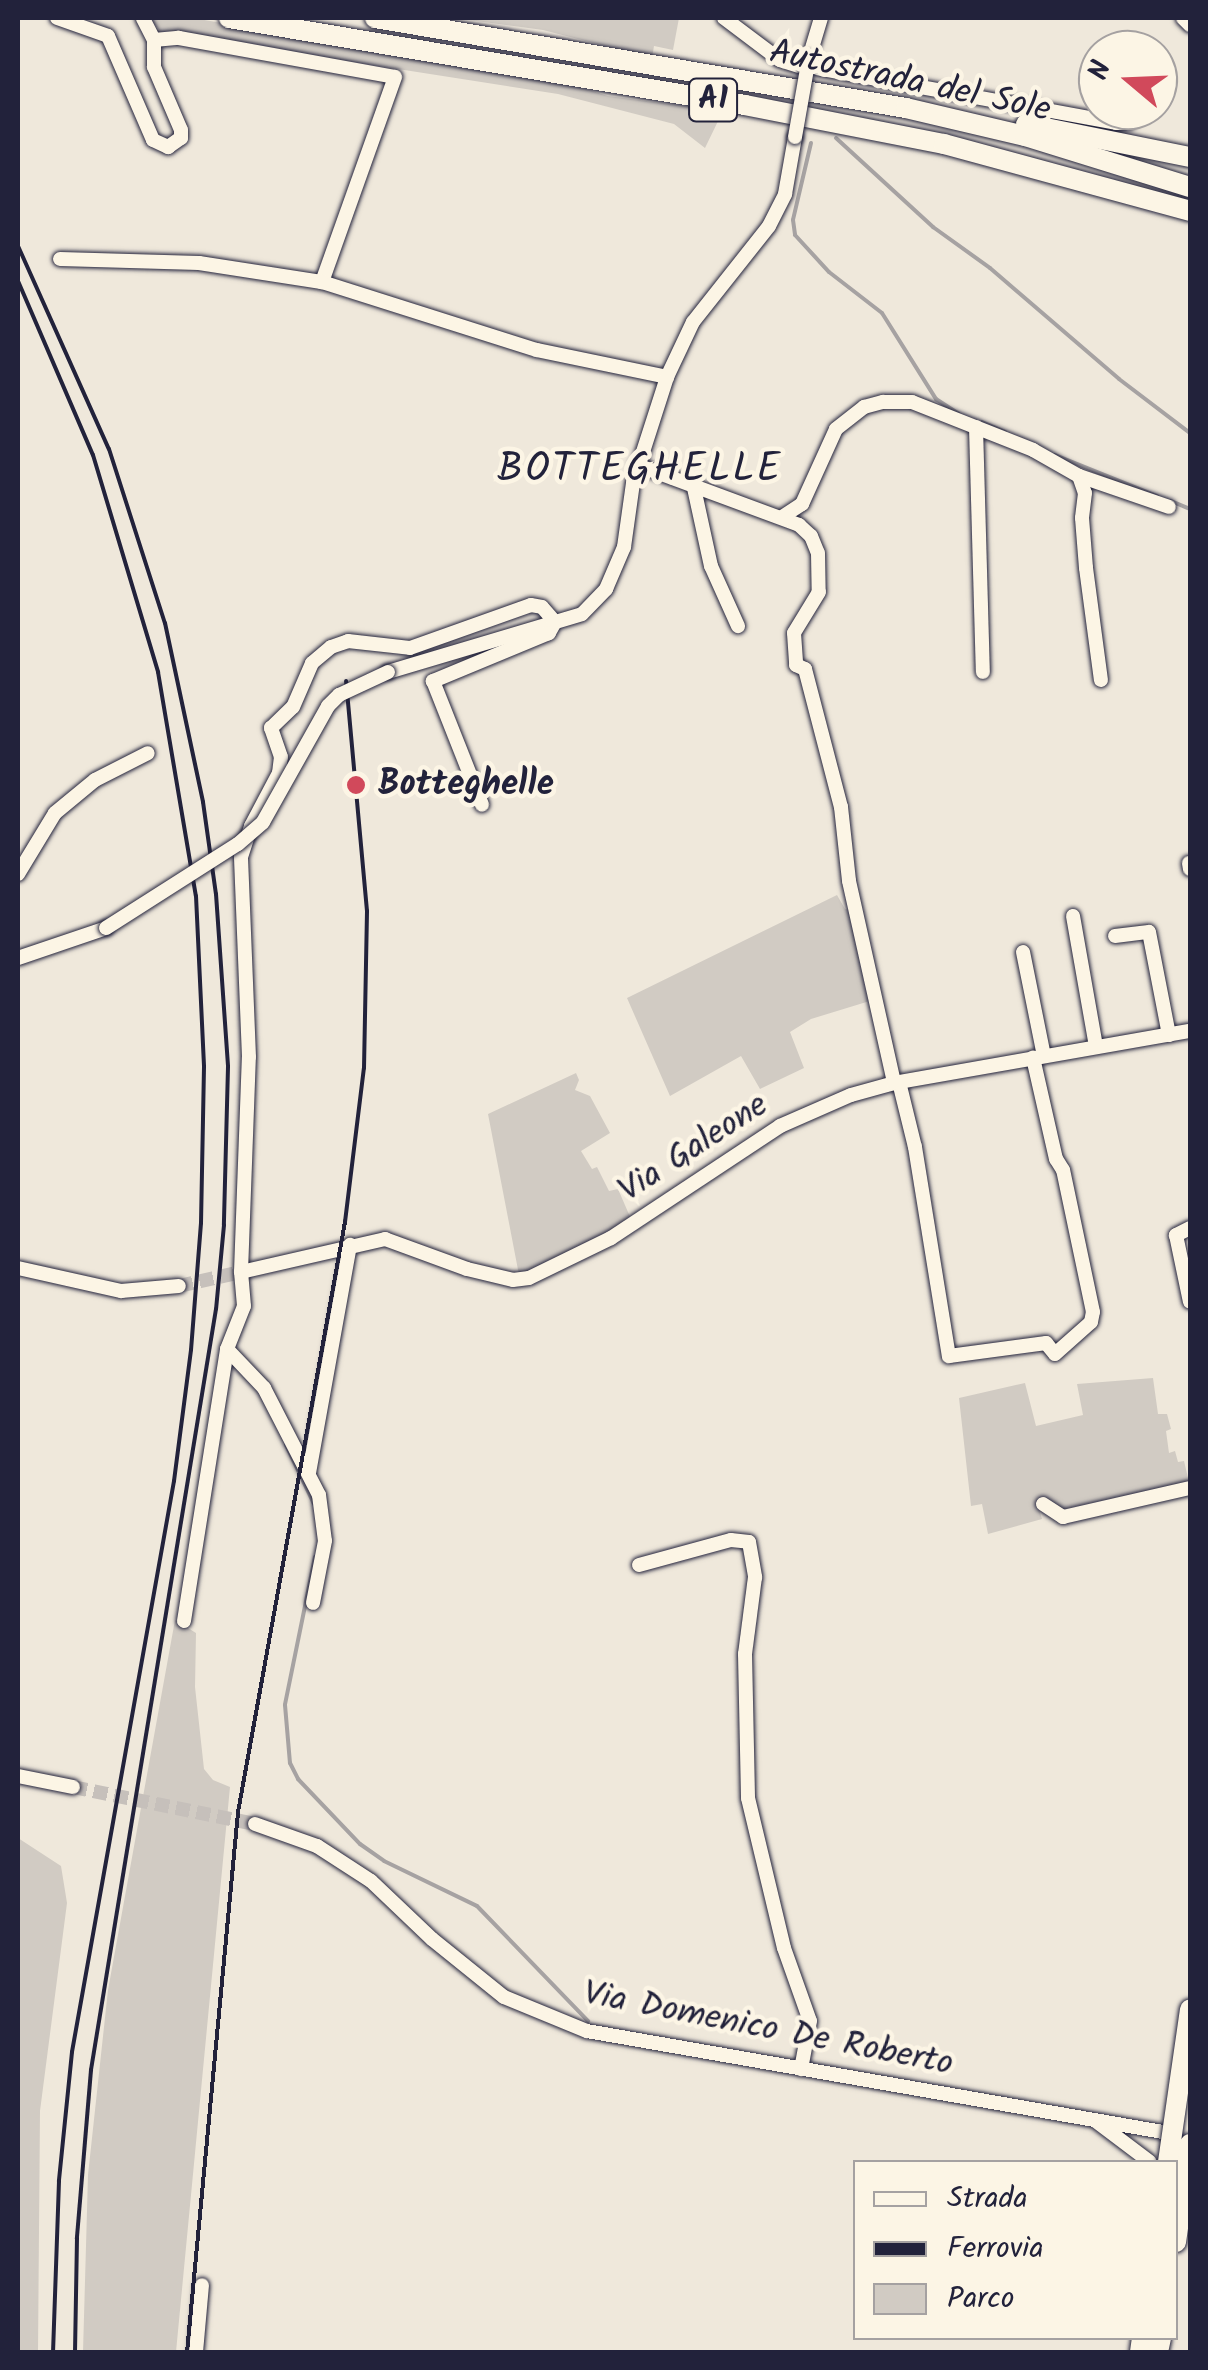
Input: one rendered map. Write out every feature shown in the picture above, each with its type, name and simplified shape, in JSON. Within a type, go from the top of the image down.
[{"type":"highway","name":"Autostrada del Sole","points":[[228,18],[745,105],[1039,167],[1190,212]]},
{"type":"highway","name":"Autostrada del Sole","points":[[375,18],[906,108],[1026,136],[1190,187]]},
{"type":"highway","name":"A1","points":[[906,108],[1006,120],[1190,156]]},
{"type":"highway","points":[[1039,167],[1190,224]]},
{"type":"highway","points":[[1168,2160],[1190,2010]]},
{"type":"highway","points":[[1178,2225],[1188,2139]]},
{"type":"street","points":[[58,18],[108,36],[153,140],[168,147],[181,138],[181,130],[154,67],[154,40],[143,18]]},
{"type":"street","points":[[724,18],[780,60],[1078,115]]},
{"type":"street","points":[[18,958],[106,928],[238,844],[263,822],[328,706],[339,695],[388,672],[582,614],[606,589],[624,547],[637,466],[667,376],[692,322],[769,226],[784,194],[808,64],[821,18]]},
{"type":"street","points":[[1183,18],[1190,25]]},
{"type":"street","points":[[154,40],[179,38],[395,77],[322,282]]},
{"type":"street","points":[[60,258],[199,263],[322,282],[537,350],[667,376]]},
{"type":"street","points":[[782,517],[802,504],[836,429],[864,407],[912,402],[976,426],[1079,476],[1168,507]]},
{"type":"street","points":[[976,426],[982,672]]},
{"type":"street","points":[[637,466],[782,517],[810,536],[818,553],[819,592],[794,633],[796,665],[805,668],[842,807],[849,881],[914,1147],[949,1356],[1046,1342],[1052,1354],[1060,1353],[1091,1322],[1093,1312],[1063,1170],[1056,1159],[1023,952]]},
{"type":"street","points":[[1079,476],[1085,492],[1082,518],[1086,568],[1101,680]]},
{"type":"street","points":[[694,488],[712,566],[738,626]]},
{"type":"street","points":[[184,1621],[227,1349],[244,1306],[241,1272],[249,1057],[241,856],[279,773],[281,757],[271,728],[294,707],[312,663],[331,646],[348,642],[410,648],[531,605],[550,612],[555,622]]},
{"type":"street","points":[[482,805],[433,681],[532,644],[549,633],[555,622]]},
{"type":"street","points":[[18,874],[39,833],[65,803],[95,780],[148,753]]},
{"type":"street","points":[[1073,916],[1096,1047]]},
{"type":"street","points":[[1115,936],[1149,932],[1169,1035]]},
{"type":"street","name":"Via Galeone","points":[[241,1272],[385,1239],[468,1269],[512,1280],[529,1278],[611,1238],[780,1126],[851,1094],[896,1082],[1190,1031]]},
{"type":"street","points":[[1190,1228],[1176,1235],[1190,1302]]},
{"type":"street","points":[[309,1474],[350,1244]]},
{"type":"street","points":[[18,1268],[122,1291],[180,1286]]},
{"type":"street","points":[[227,1349],[254,1373],[309,1474],[325,1526],[313,1603]]},
{"type":"street","points":[[1042,1504],[1063,1517],[1190,1488]]},
{"type":"street","points":[[638,1565],[731,1540],[749,1542],[756,1576],[745,1654],[748,1798],[784,1948],[810,2020],[801,2069]]},
{"type":"street","points":[[18,1776],[73,1787]]},
{"type":"street","name":"Via Domenico De Roberto","points":[[255,1824],[317,1846],[371,1881],[432,1940],[504,1997],[586,2032],[1188,2139]]},
{"type":"street","points":[[1178,2171],[1188,2139],[1190,2084]]},
{"type":"street","name":"Via Domenico De Roberto","points":[[1092,2119],[1147,2160]]},
{"type":"street","points":[[196,2352],[202,2285]]},
{"type":"green space","points":[[149,18],[193,18],[570,84],[608,96],[722,111],[705,148],[674,124],[558,94],[161,32]]},
{"type":"green space","points":[[454,18],[679,18],[673,50],[654,46],[652,58],[543,30]]},
{"type":"green space","points":[[837,895],[845,909],[852,910],[873,1000],[811,1019],[790,1032],[804,1068],[760,1089],[741,1056],[670,1096],[627,998]]},
{"type":"green space","points":[[576,1073],[579,1080],[575,1090],[590,1096],[610,1133],[581,1151],[592,1169],[597,1167],[609,1191],[618,1189],[631,1219],[603,1237],[519,1275],[488,1114]]},
{"type":"green space","points":[[1153,1378],[1158,1414],[1167,1414],[1171,1429],[1166,1431],[1169,1453],[1175,1451],[1178,1462],[1184,1461],[1189,1482],[1059,1510],[1037,1503],[1042,1519],[988,1534],[982,1504],[971,1506],[959,1398],[1025,1383],[1036,1426],[1083,1415],[1077,1384]]},
{"type":"green space","points":[[175,1620],[196,1633],[195,1687],[204,1769],[213,1780],[230,1787],[176,2352],[83,2352],[88,2175],[108,1990]]},
{"type":"green space","points":[[18,1838],[61,1866],[67,1903],[40,2111],[38,2352],[18,2352]]},
{"type":"waterway","points":[[836,138],[933,227],[990,268],[1119,379],[1190,433]]},
{"type":"waterway","points":[[811,143],[793,220],[795,235],[829,272],[882,313],[936,399],[959,414]]},
{"type":"waterway","points":[[982,422],[1005,432]]},
{"type":"waterway","points":[[1055,455],[1157,496]]},
{"type":"waterway","points":[[1171,501],[1190,509]]},
{"type":"waterway","points":[[286,1445],[314,1504]]},
{"type":"waterway","points":[[315,1557],[285,1705],[290,1763],[298,1779],[360,1844],[384,1861],[477,1906],[588,2021]]},
{"type":"tunnel","points":[[179,1286],[241,1272]]},
{"type":"tunnel","points":[[73,1787],[255,1824]]},
{"type":"railway","points":[[18,246],[109,449],[165,623],[203,802],[216,894],[228,1067],[224,1225],[216,1309],[91,2070],[77,2238],[75,2352]]},
{"type":"railway","points":[[18,281],[93,455],[158,672],[196,896],[204,1067],[201,1223],[191,1350],[174,1481],[72,2052],[59,2181],[53,2352]]},
{"type":"railway","points":[[187,2352],[238,1812],[345,1222],[364,1068],[367,911],[346,681]]},
{"type":"place","name":"Botteghelle","points":[[356,785]]},
{"type":"district","name":"BOTTEGHELLE","points":[[640,470]]}]
